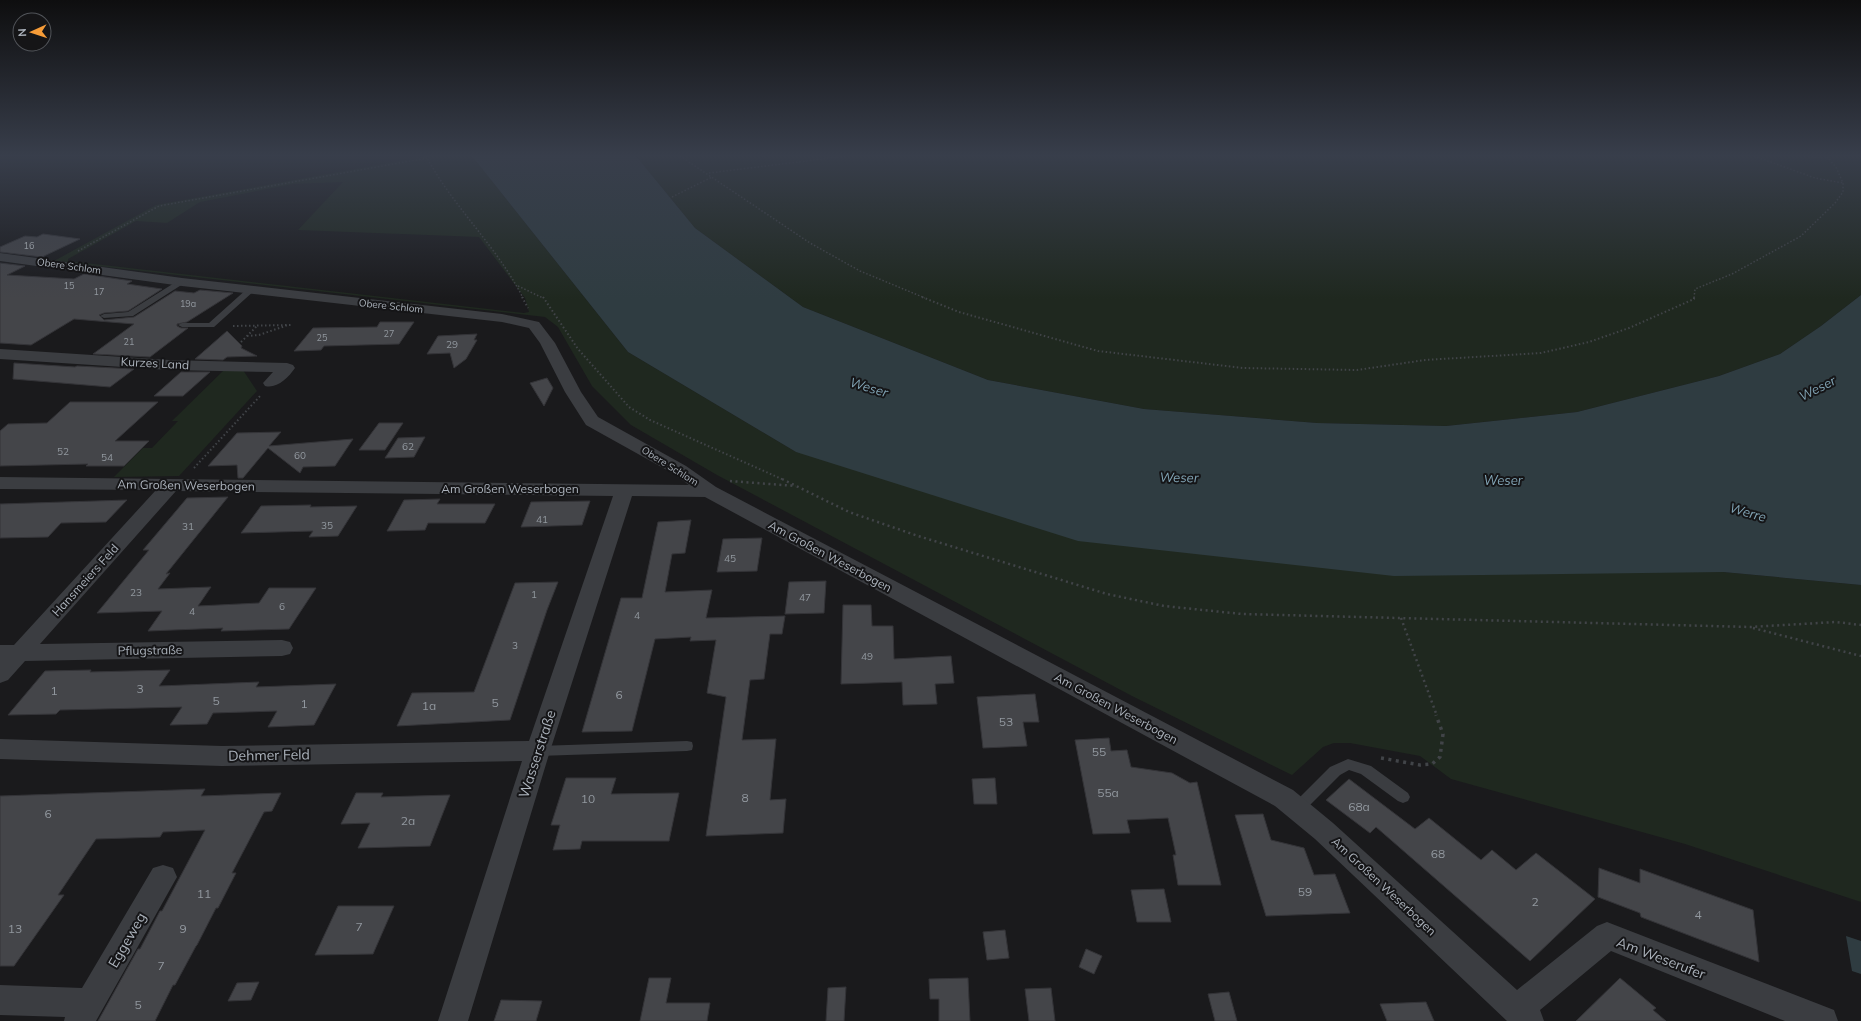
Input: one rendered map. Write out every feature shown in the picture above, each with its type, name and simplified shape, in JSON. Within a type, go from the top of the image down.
[{"type":"street","name":"Obere Schlom","points":[[0,257],[182,282],[502,318],[534,325],[547,343],[572,392],[592,421],[680,470],[712,493]]},
{"type":"street","name":"Kurzes Land","points":[[0,354],[169,365],[287,368],[271,383]]},
{"type":"street","name":"Am Großen Weserbogen","points":[[0,483],[173,486],[625,489],[712,493],[1284,798],[1324,832],[1523,1015]]},
{"type":"street","name":"Hansmeiers Feld","points":[[0,674],[9,653],[173,486]]},
{"type":"street","name":"Wasserstraße","points":[[453,1021],[538,751],[625,489]]},
{"type":"street","name":"Pflugstraße","points":[[9,653],[282,648]]},
{"type":"street","name":"Dehmer Feld","points":[[0,749],[222,756],[538,751]]},
{"type":"street","name":"Eggeweg","points":[[0,1000],[85,1012],[163,876]]},
{"type":"street","name":"Am Weserufer","points":[[1523,1015],[1607,936],[1823,1021]]},
{"type":"lane","points":[[104,316],[130,314],[182,282]]},
{"type":"lane","points":[[182,325],[211,325],[251,290]]},
{"type":"lane","points":[[538,751],[686,746]]},
{"type":"lane","points":[[1297,809],[1334,771],[1348,764],[1366,770],[1403,797]]},
{"type":"path","points":[[55,264],[159,206],[172,204]]},
{"type":"path","points":[[454,204],[518,286],[531,313],[534,325]]},
{"type":"path","points":[[752,204],[810,243],[860,271],[959,312],[1098,350],[1243,368],[1358,370],[1425,360],[1541,353],[1589,342],[1629,328],[1694,299],[1696,289],[1732,274],[1801,236],[1834,204]]},
{"type":"path","points":[[518,286],[542,296],[578,349],[629,407],[650,420],[798,487],[849,512],[918,536],[1056,579],[1128,598],[1164,606],[1242,614],[1750,627],[1836,622],[1861,625]]},
{"type":"path","points":[[211,325],[290,325],[259,335],[247,336]]},
{"type":"path","points":[[241,342],[258,326]]},
{"type":"path","points":[[173,486],[271,383]]},
{"type":"path","points":[[712,493],[727,481],[798,487]]},
{"type":"path","points":[[1401,618],[1443,734],[1440,757]]},
{"type":"path","points":[[1750,627],[1861,656]]},
{"type":"shaded area","points":[[197,204],[167,223],[136,221],[68,259],[68,261],[524,313],[529,312],[525,298],[479,237],[298,230],[323,204],[510,204],[628,352],[796,452],[1723,572],[1861,585],[1861,902],[1685,844],[1451,779],[1420,756],[1350,743],[1334,743],[1323,747],[1292,775],[1132,696],[717,475],[631,425],[592,386],[558,327],[545,317],[54,261],[156,205]]},
{"type":"shaded area","points":[[675,204],[1861,204],[1861,295],[1821,326],[1780,354],[1719,376],[1577,412],[1446,426],[1317,423],[1144,409],[988,380],[803,307],[695,228]]},
{"type":"shaded area","points":[[224,370],[243,370],[257,391],[179,476],[114,477],[143,448],[152,448],[178,421],[172,421]]},
{"type":"water","points":[[510,204],[675,204],[695,228],[803,307],[988,380],[1144,409],[1317,423],[1446,426],[1577,412],[1719,376],[1780,354],[1821,326],[1861,295],[1861,585],[1723,572],[1394,576],[1078,541],[796,452],[628,352]]},
{"type":"water","points":[[1846,936],[1861,941],[1861,974],[1852,971]]},
{"type":"building","points":[[43,234],[80,239],[42,257],[0,252],[0,247],[25,236],[37,237]]},
{"type":"building","points":[[0,263],[25,266],[7,275],[74,279],[84,274],[132,281],[127,284],[162,289],[128,311],[104,313],[99,315],[104,320],[134,317],[175,291],[194,293],[200,290],[233,293],[187,322],[177,324],[177,326],[181,328],[188,328],[150,357],[93,354],[134,324],[74,319],[31,345],[0,343]]},
{"type":"building","points":[[380,322],[414,322],[399,344],[324,346],[321,350],[294,351],[313,328],[377,327]]},
{"type":"building","points":[[227,331],[242,346],[241,348],[257,356],[227,357],[223,360],[195,359]]},
{"type":"building","points":[[477,334],[474,340],[477,340],[466,359],[454,368],[450,353],[427,354],[438,336]]},
{"type":"building","points":[[14,363],[134,369],[110,387],[13,379]]},
{"type":"building","points":[[181,372],[210,372],[183,396],[154,396]]},
{"type":"building","points":[[547,378],[553,388],[544,406],[530,383]]},
{"type":"building","points":[[70,402],[158,402],[115,441],[149,441],[124,466],[86,466],[88,464],[0,466],[0,431],[8,424],[47,423]]},
{"type":"building","points":[[379,423],[403,423],[385,450],[359,450]]},
{"type":"building","points":[[281,432],[269,446],[353,439],[335,466],[303,467],[300,473],[268,448],[243,478],[238,478],[237,465],[208,466],[237,433]]},
{"type":"building","points":[[425,437],[414,457],[385,458],[398,438]]},
{"type":"building","points":[[228,497],[166,574],[170,573],[158,589],[211,587],[198,606],[259,603],[269,588],[316,588],[289,629],[221,631],[223,628],[148,631],[162,611],[97,613],[149,550],[143,550],[187,498]]},
{"type":"building","points":[[440,499],[437,504],[495,504],[485,523],[428,523],[425,530],[387,531],[404,500]]},
{"type":"building","points":[[127,500],[106,522],[61,523],[48,537],[0,538],[0,504]]},
{"type":"building","points":[[590,501],[582,525],[521,527],[531,502]]},
{"type":"building","points":[[311,505],[310,507],[357,506],[338,536],[309,537],[313,531],[241,533],[261,506]]},
{"type":"building","points":[[691,520],[685,553],[672,554],[665,592],[712,590],[706,618],[785,616],[782,634],[770,634],[764,679],[750,680],[742,740],[776,739],[770,800],[786,799],[783,833],[706,836],[726,697],[707,693],[716,640],[690,641],[691,637],[655,639],[632,731],[582,732],[621,598],[642,598],[658,522]]},
{"type":"building","points":[[762,538],[757,571],[717,572],[723,539]]},
{"type":"building","points":[[826,581],[824,613],[785,614],[789,582]]},
{"type":"building","points":[[558,582],[510,720],[397,726],[412,693],[474,692],[515,583]]},
{"type":"building","points":[[843,605],[871,605],[872,626],[893,626],[894,659],[951,656],[954,683],[935,684],[937,704],[903,705],[902,682],[841,684]]},
{"type":"building","points":[[91,670],[90,672],[170,670],[159,686],[259,682],[256,687],[336,684],[314,725],[268,727],[277,711],[213,713],[207,724],[170,725],[182,707],[60,710],[56,714],[8,715],[45,671]]},
{"type":"building","points":[[1035,694],[1039,722],[1023,722],[1027,746],[983,748],[977,697]]},
{"type":"building","points":[[1109,738],[1111,751],[1127,750],[1131,767],[1172,773],[1190,783],[1197,782],[1221,885],[1178,885],[1173,855],[1176,855],[1168,818],[1127,820],[1130,833],[1093,834],[1075,740]]},
{"type":"building","points":[[566,778],[616,778],[611,794],[679,793],[669,841],[582,841],[580,849],[553,850],[560,825],[551,825]]},
{"type":"building","points":[[995,778],[997,804],[974,804],[972,779]]},
{"type":"building","points":[[1349,779],[1415,829],[1429,818],[1481,860],[1492,850],[1516,870],[1536,853],[1595,899],[1530,961],[1376,827],[1370,833],[1326,800]]},
{"type":"building","points":[[205,789],[201,796],[281,793],[272,811],[264,812],[232,873],[236,873],[218,908],[216,908],[175,985],[173,985],[155,1021],[98,1021],[138,949],[140,949],[160,911],[162,911],[205,830],[163,832],[160,837],[96,839],[58,895],[64,895],[14,966],[0,966],[0,796]]},
{"type":"building","points":[[356,793],[383,793],[381,797],[450,795],[430,846],[358,848],[370,823],[341,824]]},
{"type":"building","points":[[1263,814],[1271,840],[1304,848],[1314,875],[1335,874],[1350,913],[1266,916],[1235,815]]},
{"type":"building","points":[[1599,868],[1640,883],[1640,869],[1753,910],[1759,962],[1641,917],[1640,913],[1598,897]]},
{"type":"building","points":[[1164,889],[1171,922],[1137,922],[1131,890]]},
{"type":"building","points":[[338,906],[394,906],[373,954],[315,955]]},
{"type":"building","points":[[1005,930],[1009,958],[987,960],[983,932]]},
{"type":"building","points":[[1086,949],[1102,956],[1094,974],[1079,967]]},
{"type":"building","points":[[649,978],[671,978],[666,1003],[710,1003],[707,1021],[640,1021]]},
{"type":"building","points":[[968,978],[970,1021],[939,1021],[939,999],[930,999],[929,979]]},
{"type":"building","points":[[1620,978],[1656,1008],[1653,1010],[1666,1021],[1576,1021]]},
{"type":"building","points":[[259,982],[251,1000],[228,1001],[237,983]]},
{"type":"building","points":[[846,987],[844,1021],[826,1021],[828,988]]},
{"type":"building","points":[[1051,988],[1055,1021],[1029,1021],[1025,989]]},
{"type":"building","points":[[1229,992],[1237,1021],[1215,1021],[1208,994]]},
{"type":"building","points":[[501,1000],[542,1001],[536,1021],[494,1021]]},
{"type":"building","points":[[1426,1002],[1434,1021],[1387,1021],[1380,1004]]},
{"type":"water label","name":"Weser","points":[[869,387]]},
{"type":"water label","name":"Weser","points":[[1817,388]]},
{"type":"water label","name":"Weser","points":[[1179,477]]},
{"type":"water label","name":"Weser","points":[[1503,480]]},
{"type":"water label","name":"Werre","points":[[1748,512]]}]
